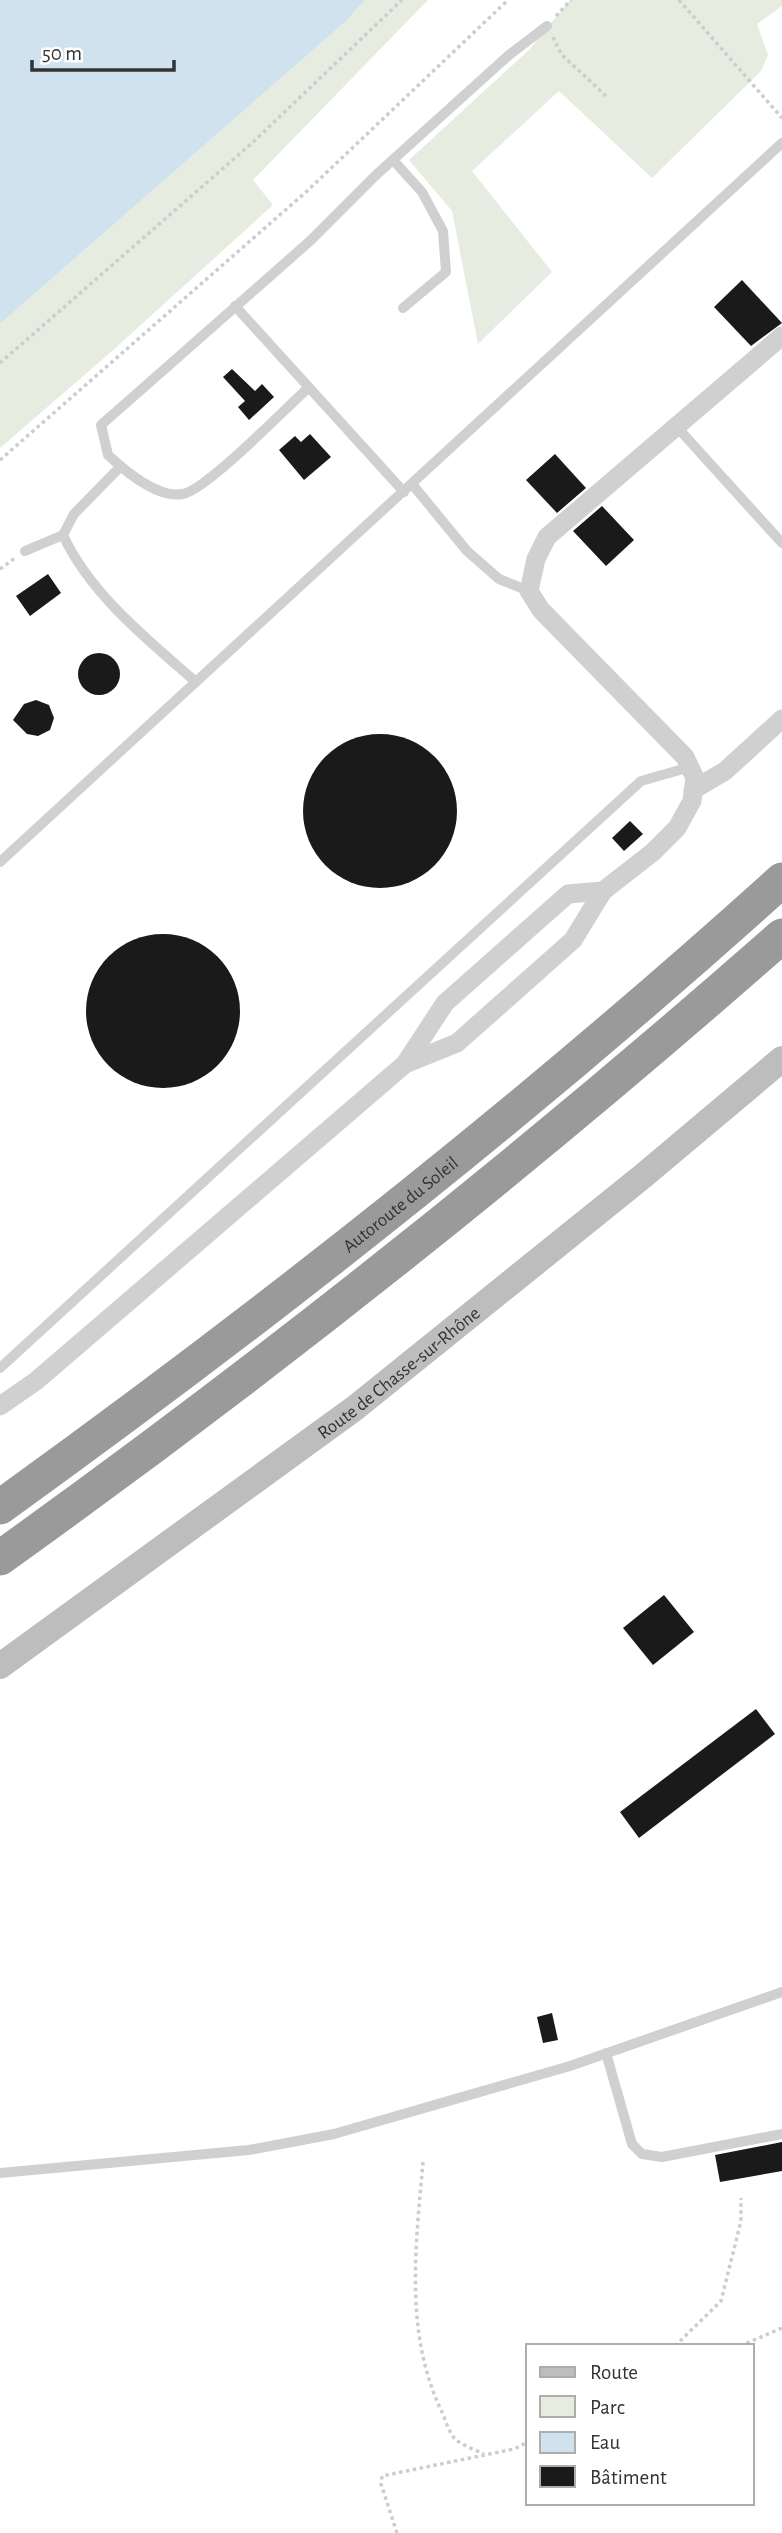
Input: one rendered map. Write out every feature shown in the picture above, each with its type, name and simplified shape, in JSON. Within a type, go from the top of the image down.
[{"type":"highway","name":"Autoroute du Soleil","points":[[0,1507],[331,1258],[494,1128],[782,880]]},
{"type":"highway","points":[[0,1558],[355,1293],[527,1154],[782,936]]},
{"type":"main road","name":"Route de Chasse-sur-Rhône","points":[[0,1666],[355,1408],[643,1176],[782,1059]]},
{"type":"street","points":[[405,1064],[457,1043],[573,940],[603,891],[653,852],[677,828],[692,801],[695,778],[685,757],[541,610],[529,591],[536,559],[547,537],[782,336]]},
{"type":"street","points":[[693,790],[725,771],[782,719]]},
{"type":"street","points":[[0,1406],[36,1381],[405,1064],[445,1003],[568,894],[603,891]]},
{"type":"lane","points":[[307,389],[206,482],[182,495],[155,489],[120,467],[107,455],[102,425],[310,241],[393,160],[509,55],[547,26]]},
{"type":"lane","points":[[0,862],[782,143]]},
{"type":"lane","points":[[393,160],[422,192],[443,231],[446,272],[403,308]]},
{"type":"lane","points":[[235,306],[307,389],[408,488],[467,551],[499,579],[529,591]]},
{"type":"lane","points":[[676,426],[782,543]]},
{"type":"lane","points":[[25,551],[62,536],[74,514],[120,467]]},
{"type":"lane","points":[[62,536],[75,562],[143,636],[196,682]]},
{"type":"lane","points":[[0,1368],[641,781],[690,767]]},
{"type":"lane","points":[[0,2173],[249,2150],[334,2134],[606,2053],[782,1992]]},
{"type":"lane","points":[[606,2053],[632,2144],[642,2154],[662,2157],[782,2134]]},
{"type":"path","points":[[0,363],[251,144],[402,0]]},
{"type":"path","points":[[0,460],[306,192],[508,0]]},
{"type":"path","points":[[571,0],[547,26],[561,54],[606,96]]},
{"type":"path","points":[[679,0],[782,118]]},
{"type":"path","points":[[423,2161],[415,2250],[415,2308],[423,2353],[435,2397],[454,2438],[484,2454]]},
{"type":"path","points":[[677,2344],[721,2301],[741,2221],[741,2198]]},
{"type":"path","points":[[745,2344],[782,2328]]},
{"type":"path","points":[[397,2533],[381,2484],[382,2476],[416,2466],[514,2449],[526,2443]]},
{"type":"green space","points":[[365,0],[428,0],[253,180],[273,205],[0,448],[0,324],[345,22]]},
{"type":"green space","points":[[570,0],[782,0],[782,6],[757,24],[768,55],[761,71],[652,178],[559,91],[472,171],[552,272],[478,344],[452,211],[409,160],[530,49]]},
{"type":"water","points":[[0,0],[365,0],[345,22],[0,324]]},
{"type":"building","points":[[742,280],[782,323],[751,346],[714,307]]},
{"type":"building","points":[[232,369],[255,391],[262,384],[274,397],[249,420],[238,407],[245,401],[223,377]]},
{"type":"building","points":[[310,434],[331,457],[304,480],[279,450],[295,436],[301,442]]},
{"type":"building","points":[[555,454],[586,488],[557,513],[526,480]]},
{"type":"building","points":[[602,506],[634,540],[606,566],[573,531]]},
{"type":"building","points":[[48,574],[61,593],[30,616],[16,596]]},
{"type":"building","points":[[99,653],[114,659],[120,674],[114,689],[99,695],[84,689],[78,674],[84,659]]},
{"type":"building","points":[[36,700],[49,705],[54,718],[50,730],[38,736],[27,734],[13,720],[24,704]]},
{"type":"building","points":[[380,734],[409,740],[435,756],[451,782],[457,811],[451,840],[435,866],[409,882],[380,888],[351,882],[325,866],[309,840],[303,811],[309,782],[325,756],[351,740]]},
{"type":"building","points":[[630,821],[643,834],[624,851],[612,838]]},
{"type":"building","points":[[163,934],[192,940],[217,957],[234,982],[240,1011],[234,1040],[217,1065],[192,1082],[163,1088],[134,1082],[109,1065],[92,1040],[86,1011],[92,982],[109,957],[134,940]]},
{"type":"building","points":[[664,1595],[694,1632],[653,1665],[623,1628]]},
{"type":"building","points":[[756,1709],[775,1734],[639,1838],[620,1812]]},
{"type":"building","points":[[552,2013],[558,2040],[543,2043],[537,2017]]},
{"type":"building","points":[[782,2142],[782,2171],[720,2182],[715,2155]]}]
